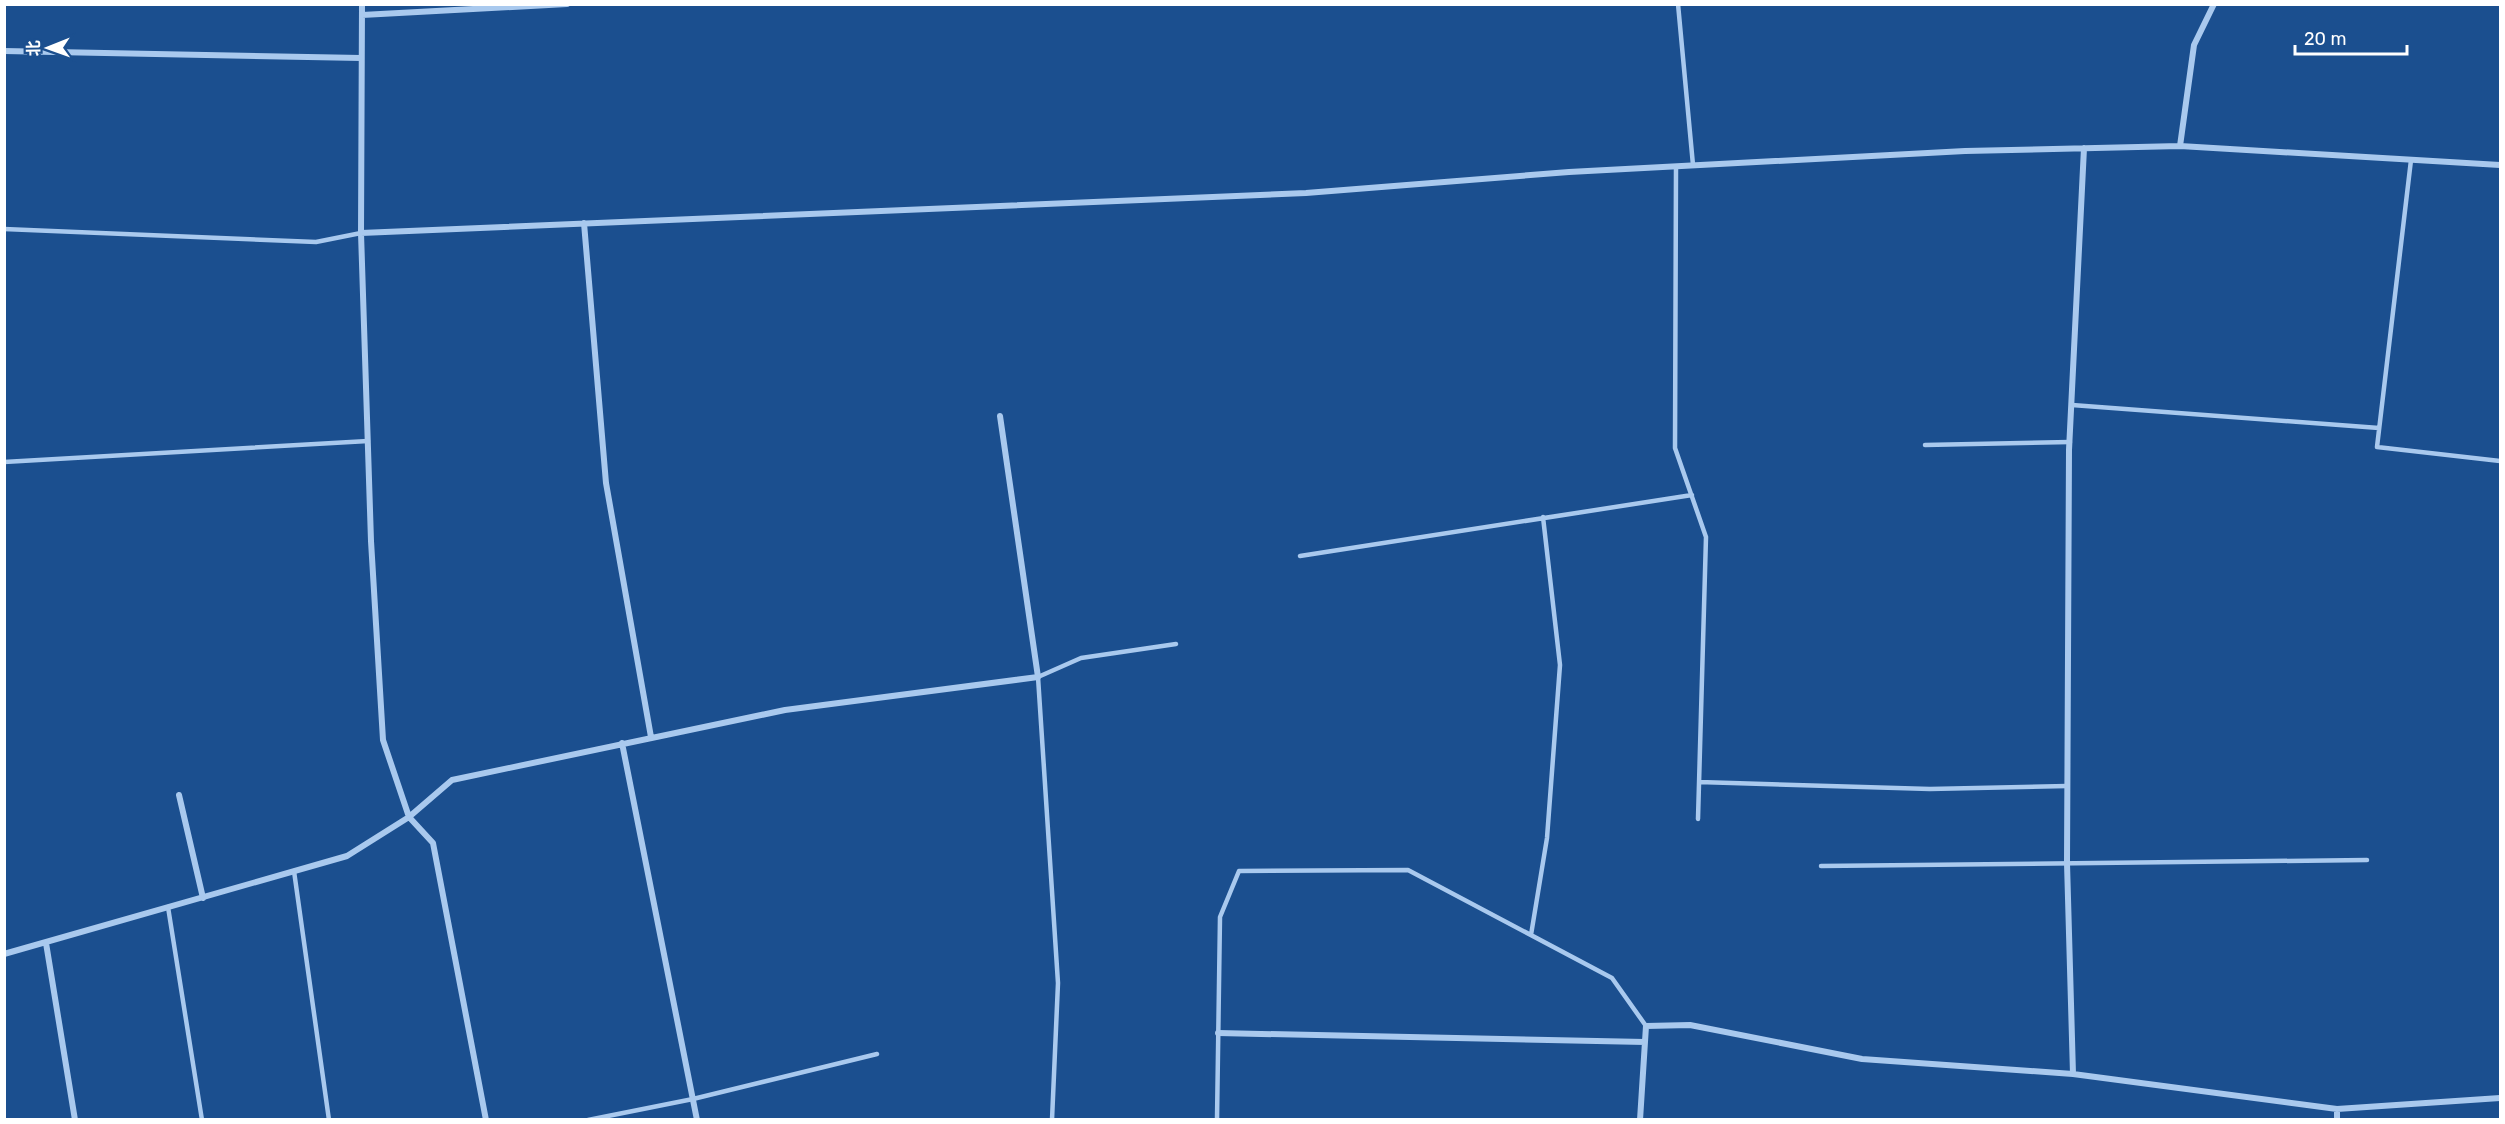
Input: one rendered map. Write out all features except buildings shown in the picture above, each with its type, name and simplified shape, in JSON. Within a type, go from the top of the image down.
[{"type":"street","points":[[362,4],[362,233],[370,540],[383,740],[409,817],[433,843],[486,1119]]},
{"type":"street","points":[[362,15],[567,4]]},
{"type":"street","points":[[2180,146],[2193,45],[2214,4]]},
{"type":"street","points":[[4,51],[362,58]]},
{"type":"street","points":[[362,233],[1306,193],[1569,172],[1965,151],[2180,146],[2500,165]]},
{"type":"street","points":[[2073,1074],[2067,863],[2070,442],[2084,148]]},
{"type":"street","points":[[584,223],[606,483],[651,737]]},
{"type":"street","points":[[4,954],[347,856],[409,817],[453,780],[785,710],[1038,677],[1000,416]]},
{"type":"street","points":[[622,743],[697,1119]]},
{"type":"street","points":[[179,795],[202,898]]},
{"type":"street","points":[[46,943],[75,1119]]},
{"type":"street","points":[[1640,1119],[1646,1026],[1690,1025],[1862,1059],[2073,1074],[2337,1109],[2500,1098]]},
{"type":"street","points":[[1218,1033],[1645,1042]]},
{"type":"street","points":[[2337,1109],[2337,1119]]},
{"type":"lane","points":[[1678,4],[1693,165]]},
{"type":"lane","points":[[2411,160],[2377,447],[2500,461]]},
{"type":"lane","points":[[1676,166],[1676,448],[1706,537],[1698,819]]},
{"type":"lane","points":[[4,229],[316,242],[362,233]]},
{"type":"lane","points":[[2072,405],[2379,428]]},
{"type":"lane","points":[[4,462],[368,441]]},
{"type":"lane","points":[[1925,445],[2070,442]]},
{"type":"lane","points":[[1300,556],[1692,495]]},
{"type":"lane","points":[[1531,935],[1547,838],[1560,665],[1544,517]]},
{"type":"lane","points":[[1052,1119],[1058,983],[1038,677],[1081,658],[1176,644]]},
{"type":"lane","points":[[1699,782],[1930,789],[2067,786]]},
{"type":"lane","points":[[1821,866],[2367,860]]},
{"type":"lane","points":[[1217,1119],[1220,917],[1239,871],[1408,870],[1612,978],[1646,1026]]},
{"type":"lane","points":[[294,871],[328,1119]]},
{"type":"lane","points":[[168,908],[202,1119]]},
{"type":"lane","points":[[588,1119],[693,1099],[877,1054]]}]
